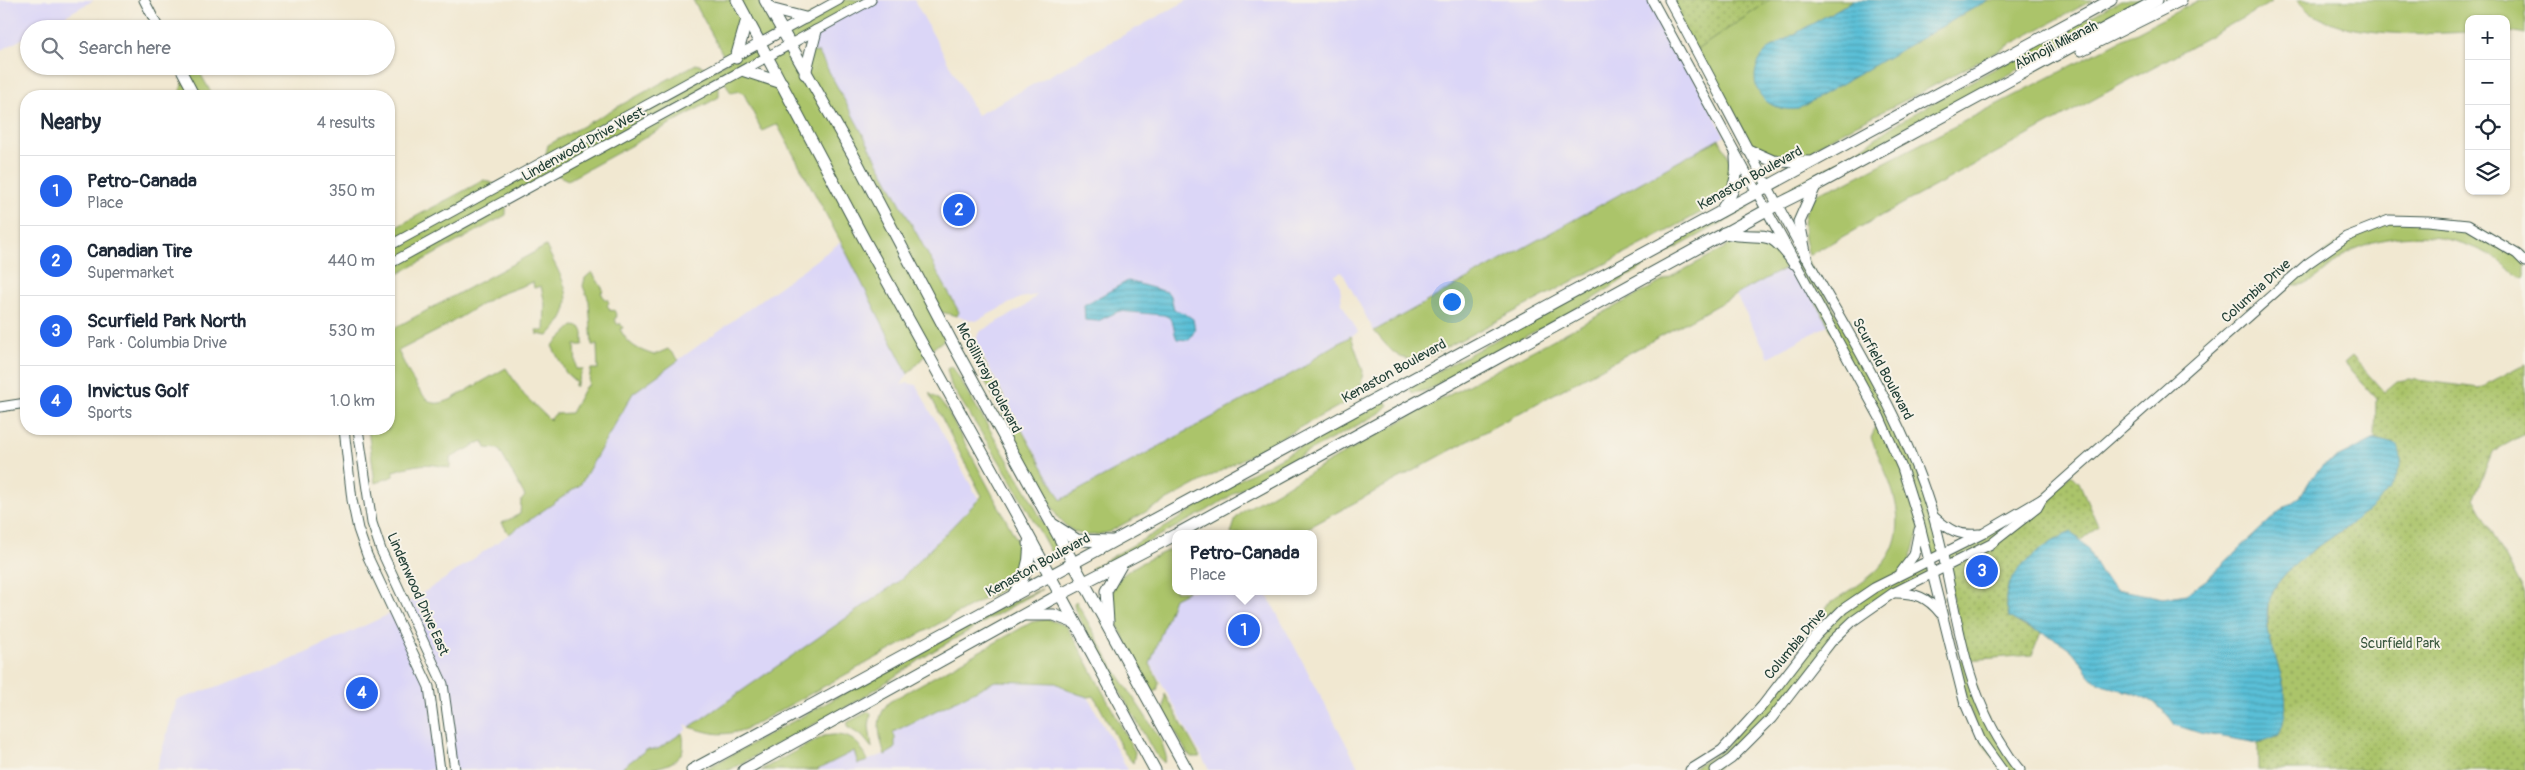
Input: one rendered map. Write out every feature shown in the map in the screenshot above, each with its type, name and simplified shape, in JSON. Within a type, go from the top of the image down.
[{"type":"main road","points":[[737,0],[865,241],[1028,535],[1154,770]]},
{"type":"main road","name":"Kenaston Boulevard","points":[[692,770],[2111,0]]},
{"type":"main road","points":[[1183,530],[1765,211],[2156,0]]},
{"type":"main road","name":"Abinojii Mikanah","points":[[1944,115],[1964,110],[2181,0]]},
{"type":"main road","points":[[768,5],[805,18]]},
{"type":"main road","name":"McGillivray Boulevard","points":[[768,5],[789,46],[856,160],[954,346],[1187,770]]},
{"type":"main road","points":[[736,58],[747,19]]},
{"type":"main road","points":[[805,74],[816,31]]},
{"type":"main road","points":[[745,71],[782,83]]},
{"type":"main road","points":[[1748,150],[1773,161],[1812,162]]},
{"type":"main road","points":[[1720,212],[1735,186],[1738,174],[1736,156]]},
{"type":"main road","points":[[1806,257],[1799,222],[1814,186]]},
{"type":"main road","points":[[1724,234],[1742,237],[1772,237],[1780,243],[1794,263]]},
{"type":"main road","points":[[1052,524],[1077,540],[1112,541]]},
{"type":"main road","points":[[1013,595],[1027,570],[1030,556],[1028,535]]},
{"type":"main road","points":[[744,770],[1022,615],[1172,536]]},
{"type":"main road","points":[[1110,631],[1105,599],[1106,591],[1123,562]]},
{"type":"main road","points":[[1022,615],[1054,615],[1074,623]]},
{"type":"street","points":[[144,0],[154,20]]},
{"type":"street","name":"Lindenwood Drive West","points":[[395,243],[840,0]]},
{"type":"street","name":"Lindenwood Drive West","points":[[395,261],[745,71],[871,0]]},
{"type":"street","name":"Scurfield Boulevard","points":[[1652,0],[1755,193],[1880,418],[1902,468],[1920,525],[1964,701],[1981,741],[2002,770]]},
{"type":"street","name":"Scurfield Boulevard","points":[[1669,0],[1806,257],[1883,394],[1914,459],[1934,517],[1965,656],[1983,710],[1994,731],[2020,770]]},
{"type":"street","points":[[184,75],[192,90]]},
{"type":"street","name":"Columbia Drive","points":[[1690,770],[1722,750],[1762,706],[1817,635],[1843,609],[1874,588],[1984,533],[2042,499],[2307,264],[2346,237],[2389,220],[2468,225],[2517,254],[2525,262]]},
{"type":"street","points":[[0,407],[20,403]]},
{"type":"street","name":"Lindenwood Drive East","points":[[345,435],[350,491],[358,529],[367,555],[429,687],[440,770]]},
{"type":"street","name":"Lindenwood Drive East","points":[[359,435],[372,523],[381,550],[444,684],[456,770]]},
{"type":"street","name":"Columbia Drive","points":[[1714,770],[1730,759],[1772,718],[1831,642],[1853,620],[1893,593],[1991,544],[2036,508],[2042,499]]},
{"type":"street","points":[[1934,517],[1951,532],[1967,535],[1984,533]]},
{"type":"street","points":[[1897,577],[1914,556],[1920,525]]},
{"type":"street","points":[[1893,593],[1911,593],[1924,597],[1942,616]]},
{"type":"shaded area","points":[[0,0],[94,0],[57,20],[20,20],[20,40],[0,51]]},
{"type":"shaded area","points":[[871,0],[914,0],[977,115],[1188,0],[1652,0],[1725,136],[1374,331],[1342,272],[1335,275],[1340,287],[1342,304],[1358,332],[1317,356],[1304,367],[1061,500],[980,351],[973,349],[979,332],[1024,307],[1037,295],[1020,298],[976,321],[957,316],[959,311],[819,53],[810,51],[816,31]]},
{"type":"shaded area","points":[[841,242],[908,374],[901,385],[908,383],[916,385],[979,500],[898,582],[690,727],[685,724],[687,729],[658,749],[646,750],[619,770],[455,770],[443,684],[407,603],[580,485],[633,393]]},
{"type":"shaded area","points":[[1794,263],[1828,325],[1769,357],[1736,295]]},
{"type":"shaded area","points":[[1180,595],[1267,595],[1360,770],[1209,770],[1150,662],[1174,598]]},
{"type":"shaded area","points":[[394,612],[429,687],[440,770],[156,770],[177,700],[280,665]]},
{"type":"shaded area","points":[[995,681],[1056,683],[1088,697],[1128,770],[817,770],[854,751],[858,764],[885,754],[893,732]]},
{"type":"green space","points":[[693,0],[765,0],[781,31],[839,0],[871,0],[790,46],[805,73],[810,51],[819,53],[959,312],[957,316],[937,311],[949,336],[927,353],[908,374],[841,242],[777,124],[762,131],[744,94],[739,91],[731,93],[725,82],[719,85],[719,97],[568,180],[555,174],[506,201],[506,215],[395,276],[395,228],[484,180],[499,186],[544,162],[548,145],[696,64],[713,70],[727,62]],"holes":[[[748,20],[761,43],[736,57]],[[781,32],[789,46],[768,57],[761,43]],[[768,58],[781,83],[746,70]]]},
{"type":"green space","points":[[1669,0],[1770,0],[1695,51]]},
{"type":"green space","points":[[1770,0],[1854,0],[1770,48],[1797,109],[1988,0],[2093,0],[1920,93],[1853,126],[1817,146],[1806,156],[1789,162],[1752,152],[1695,51]]},
{"type":"green space","points":[[2121,0],[2146,0],[1795,191],[1785,194],[1783,192],[1859,150],[1891,127],[1948,94]]},
{"type":"green space","points":[[2199,0],[2270,0],[2272,2],[1809,255],[1804,232],[1806,211],[1810,202],[1826,189],[1839,186]]},
{"type":"green space","points":[[2297,0],[2525,0],[2525,35],[2510,32],[2510,15],[2465,15],[2465,32],[2411,34],[2349,28],[2312,14]]},
{"type":"green space","points":[[184,75],[201,75],[210,90],[180,90],[185,77]]},
{"type":"green space","points":[[1719,139],[1731,164],[1732,179],[1730,187],[1718,203],[1430,356],[1419,359],[1404,358],[1392,351],[1374,331]]},
{"type":"green space","points":[[1748,206],[1749,208],[1652,261],[1588,302],[1428,390],[1412,393],[1409,387],[1740,207]]},
{"type":"green space","points":[[2389,220],[2468,225],[2517,254],[2525,251],[2525,278],[2490,255],[2463,243],[2418,236],[2374,242],[2349,252],[2312,280],[2295,285],[2287,283],[2346,237]]},
{"type":"green space","points":[[1759,236],[1781,253],[1789,266],[1304,530],[1232,530],[1236,518],[1246,509],[1410,416],[1721,250],[1734,240]]},
{"type":"green space","points":[[546,246],[566,292],[567,302],[558,324],[548,336],[537,334],[536,331],[544,331],[545,304],[541,286],[534,288],[533,282],[495,296],[439,330],[398,351],[413,380],[428,400],[434,403],[442,403],[450,400],[506,368],[524,395],[550,420],[555,414],[571,413],[585,387],[588,386],[591,369],[598,369],[597,345],[592,345],[589,301],[583,286],[585,278],[592,272],[604,291],[601,292],[609,303],[607,305],[611,311],[614,310],[617,317],[614,319],[618,325],[620,323],[623,328],[620,329],[623,335],[630,343],[638,349],[654,355],[668,349],[679,360],[633,393],[580,485],[509,534],[502,523],[520,514],[521,501],[525,496],[499,449],[486,448],[483,441],[450,458],[450,468],[428,464],[415,465],[393,471],[394,476],[375,483],[369,435],[395,435],[395,328]]},
{"type":"green space","points":[[1806,257],[1914,459],[1943,553],[1930,560],[1932,572],[1853,621],[1772,718],[1715,770],[1690,770],[1722,750],[1827,626],[1825,615],[1827,606],[1866,580],[1885,561],[1893,546],[1897,531],[1898,515],[1895,500],[1871,438],[1880,418],[1794,263]],"holes":[[[1920,527],[1929,560],[1908,566]]]},
{"type":"green space","points":[[573,326],[580,327],[583,332],[583,345],[575,345],[576,369],[583,369],[576,386],[574,386],[576,382],[566,373],[552,346]]},
{"type":"green space","points":[[1351,336],[1363,371],[1361,384],[1350,400],[1109,532],[1094,535],[1080,534],[1068,528],[1057,516],[976,364],[977,350],[1061,500],[1304,367],[1317,356]]},
{"type":"green space","name":"Scurfield Park","points":[[2352,356],[2384,392],[2397,381],[2410,379],[2479,388],[2525,364],[2525,434],[2492,452],[2474,498],[2525,594],[2525,770],[2258,770],[2258,743],[2279,735],[2273,654],[2268,629],[2268,601],[2276,585],[2295,563],[2357,520],[2391,485],[2401,462],[2397,445],[2375,439],[2376,398],[2344,363]]},
{"type":"green space","points":[[952,366],[1027,492],[1054,543],[1058,558],[1055,559],[1010,478],[951,385],[947,369]]},
{"type":"green space","points":[[929,393],[939,400],[947,410],[1019,544],[1024,562],[1015,582],[746,729],[718,734],[690,727],[898,582],[982,496]]},
{"type":"green space","points":[[1385,401],[1388,405],[1380,413],[1254,481],[1208,510],[1093,571],[1092,568],[1169,525],[1228,486]]},
{"type":"green space","points":[[2071,474],[2079,482],[2098,526],[2081,540],[2072,532],[2042,549],[2022,567],[2008,588],[2006,605],[2009,617],[2025,627],[2041,632],[2032,655],[1968,660],[1945,567],[1991,544]]},
{"type":"green space","points":[[2033,503],[1991,544],[1945,567],[1943,553]]},
{"type":"green space","points":[[1172,548],[1172,595],[1180,595],[1174,598],[1150,664],[1159,682],[1157,691],[1153,692],[1112,615],[1111,600],[1113,588],[1119,579],[1139,564]]},
{"type":"green space","points":[[1042,589],[935,650],[859,700],[729,770],[704,770],[1006,605]]},
{"type":"green space","points":[[1076,601],[1113,667],[1161,740],[1166,756],[1164,763],[1155,754],[1094,646],[1075,610],[1074,603]]},
{"type":"green space","points":[[1047,619],[1066,626],[1074,638],[1135,752],[1133,763],[1124,752],[1094,696],[1088,697],[1075,693],[1056,683],[995,681],[893,732],[895,749],[885,755],[879,727],[881,715],[889,702],[1032,622]]},
{"type":"green space","points":[[1953,660],[1968,660],[1983,710],[2020,770],[2002,770],[1981,741]]},
{"type":"green space","points":[[1165,694],[1200,757],[1191,757],[1187,753],[1164,711]]},
{"type":"green space","points":[[868,712],[871,713],[869,726],[872,748],[862,736],[847,727],[848,722]]},
{"type":"green space","points":[[682,733],[684,742],[682,752],[672,762],[655,768],[619,770],[646,750],[658,749]]},
{"type":"green space","points":[[824,736],[845,736],[855,741],[868,761],[858,764],[854,751],[817,770],[761,770]]},
{"type":"water","points":[[1854,0],[1988,0],[1798,109],[1784,109],[1764,99],[1758,90],[1755,80],[1756,69],[1761,58],[1770,48]]},
{"type":"water","points":[[1128,281],[1167,292],[1171,296],[1174,310],[1184,313],[1193,319],[1195,330],[1189,340],[1177,339],[1172,322],[1164,315],[1119,311],[1098,321],[1085,320],[1084,305]]},
{"type":"water","points":[[2375,439],[2398,445],[2401,463],[2394,482],[2365,514],[2290,569],[2277,584],[2270,598],[2267,611],[2267,625],[2286,700],[2285,716],[2279,735],[2258,743],[2200,733],[2175,725],[2165,712],[2153,702],[2130,692],[2102,685],[2095,681],[2070,649],[2009,617],[2006,604],[2008,587],[2021,567],[2041,549],[2072,532],[2088,549],[2101,574],[2116,589],[2163,598],[2186,594],[2206,580],[2282,509],[2301,496],[2310,480],[2323,465]]},
{"type":"place","name":"Canadian Tire","points":[[959,210]]},
{"type":"place","name":"Scurfield Park North","points":[[1982,571]]},
{"type":"place","name":"Petro-Canada","points":[[1244,630]]},
{"type":"place","name":"Invictus Golf","points":[[362,693]]}]
